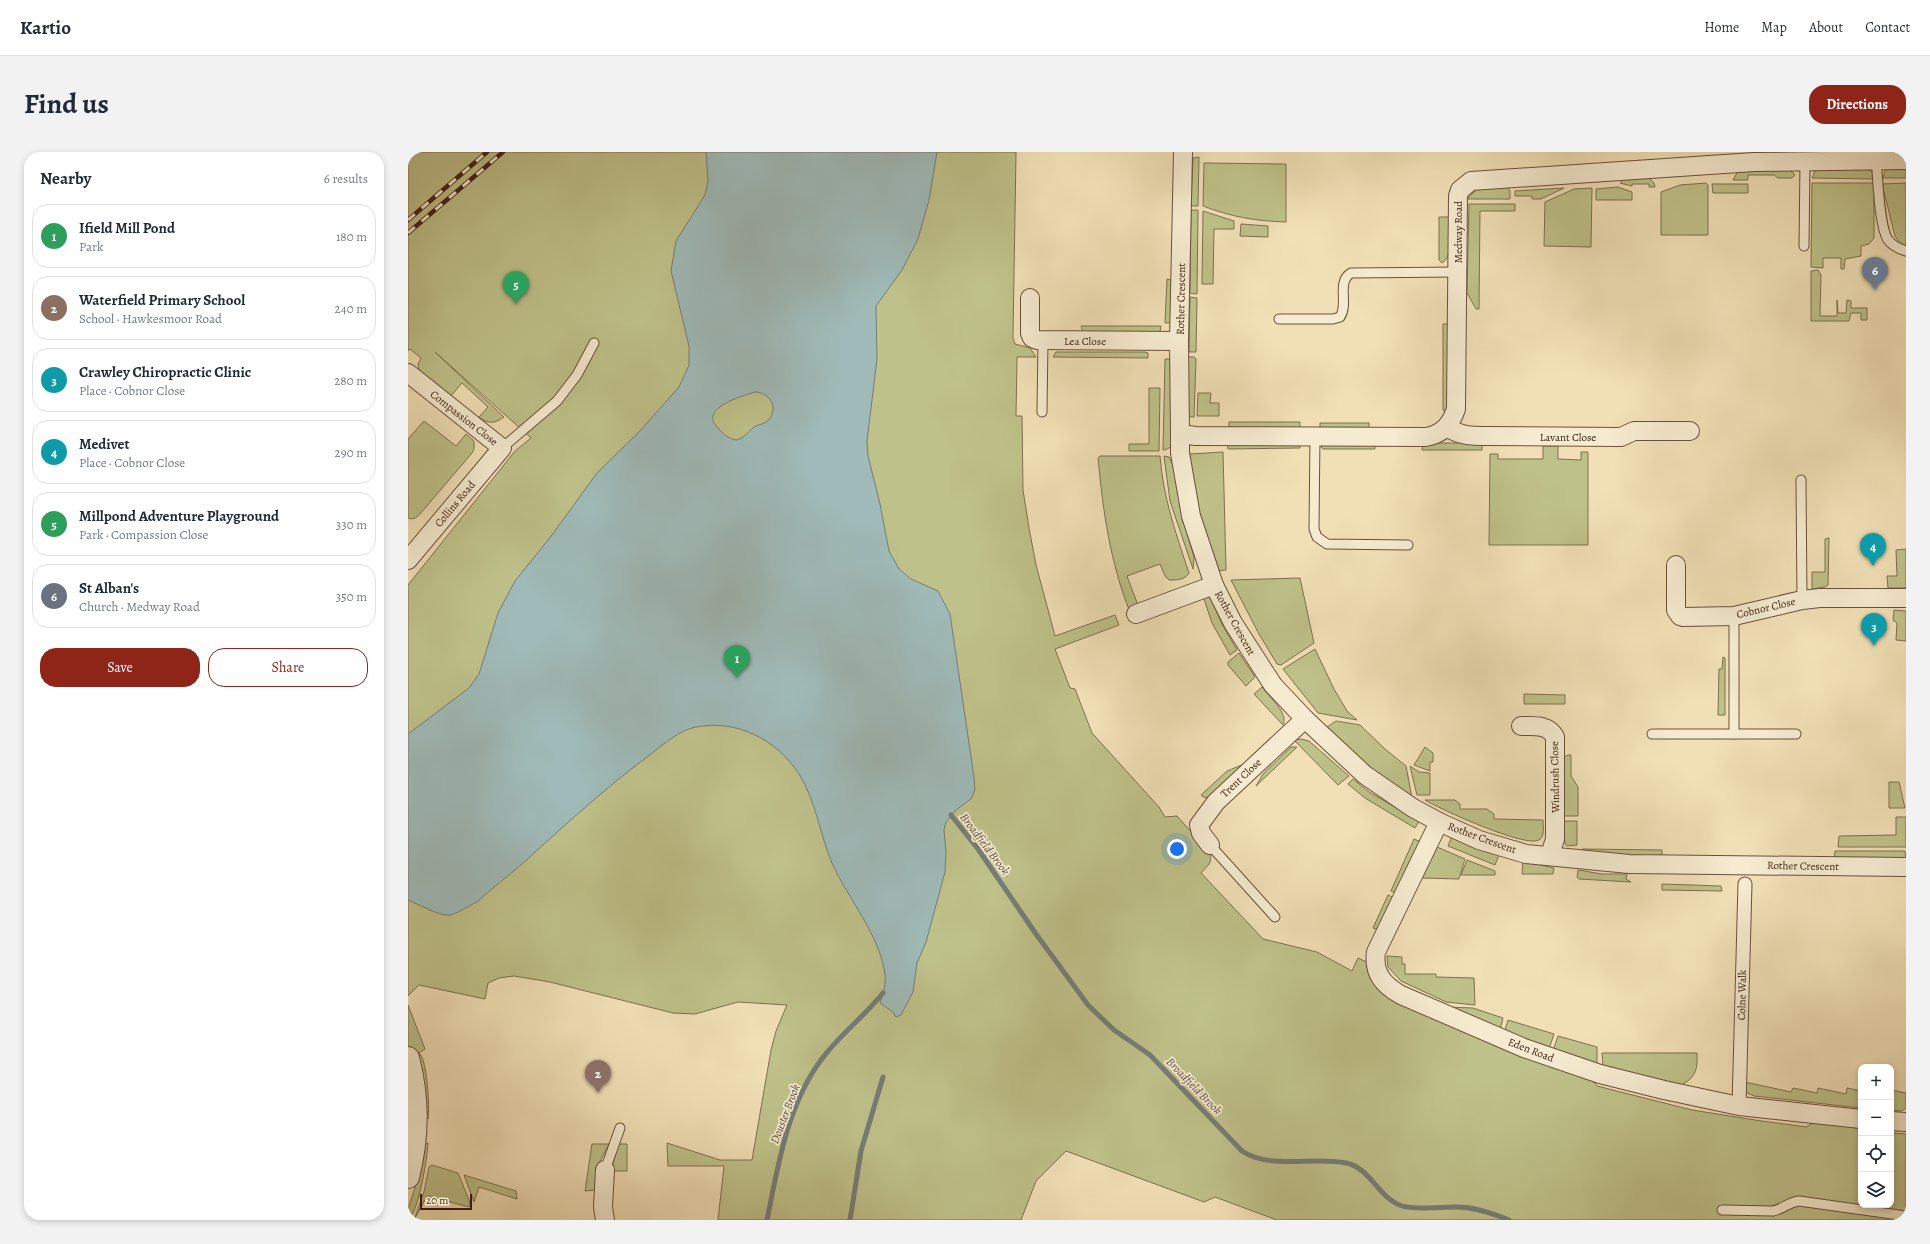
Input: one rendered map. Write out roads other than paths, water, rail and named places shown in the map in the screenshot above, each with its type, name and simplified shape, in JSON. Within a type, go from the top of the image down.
[{"type":"street","name":"Rother Crescent","points":[[1183,152],[1179,341],[1180,453],[1191,516],[1201,551],[1214,585],[1233,623],[1273,685],[1304,719],[1365,775],[1389,793],[1439,822],[1479,840],[1526,854],[1550,855],[1629,864],[1906,867]]},
{"type":"street","name":"Medway Road","points":[[1447,426],[1452,420],[1456,409],[1458,196],[1460,190],[1471,182],[1754,162],[1876,159],[1906,160]]},
{"type":"street","points":[[1030,298],[1030,333],[1032,338],[1043,341]]},
{"type":"street","name":"Lea Close","points":[[1043,341],[1179,341]]},
{"type":"street","name":"Compassion Close","points":[[408,373],[502,448]]},
{"type":"street","name":"Lavant Close","points":[[1447,426],[1456,433],[1466,436],[1621,437],[1634,431],[1690,431]]},
{"type":"street","points":[[1180,434],[1196,436],[1426,437],[1438,434],[1447,426]]},
{"type":"street","name":"Collins Road","points":[[408,560],[414,541],[502,448]]},
{"type":"street","name":"Cobnor Close","points":[[1676,565],[1676,610],[1680,616],[1702,618],[1734,616],[1802,600],[1820,598],[1906,598]]},
{"type":"street","name":"Rother Crescent","points":[[1136,614],[1214,585]]},
{"type":"street","name":"Trent Close","points":[[1210,844],[1201,833],[1200,825],[1213,804],[1304,719]]},
{"type":"street","name":"Windrush Close","points":[[1521,726],[1541,726],[1547,728],[1555,737],[1555,839],[1550,855]]},
{"type":"street","name":"Eden Road","points":[[1439,822],[1376,952],[1376,969],[1389,987],[1401,995],[1485,1032],[1576,1067],[1664,1090],[1739,1106],[1858,1119]]},
{"type":"street","name":"Colne Walk","points":[[1739,1106],[1745,884]]},
{"type":"street","points":[[408,1058],[416,1113],[414,1143],[408,1177]]},
{"type":"street","points":[[1894,1121],[1906,1122]]},
{"type":"street","points":[[605,1170],[605,1220]]},
{"type":"lane","points":[[1876,159],[1878,190],[1887,238],[1892,245],[1906,251]]},
{"type":"lane","points":[[1804,246],[1805,161]]},
{"type":"lane","points":[[1278,319],[1333,319],[1340,317],[1344,310],[1344,282],[1347,275],[1351,272],[1458,272]]},
{"type":"lane","points":[[1042,412],[1043,341]]},
{"type":"lane","points":[[502,448],[557,401],[577,375],[594,343]]},
{"type":"lane","points":[[1315,436],[1314,529],[1317,537],[1327,544],[1408,545]]},
{"type":"lane","points":[[1801,480],[1802,600]]},
{"type":"lane","points":[[1734,616],[1734,734]]},
{"type":"lane","points":[[1652,734],[1796,734]]},
{"type":"lane","points":[[1210,844],[1275,916]]},
{"type":"lane","points":[[605,1170],[620,1128]]},
{"type":"lane","points":[[1722,1210],[1773,1211],[1779,1210],[1793,1201],[1799,1201],[1906,1216]]},
{"type":"water","points":[[706,152],[937,152],[929,200],[918,239],[902,270],[876,306],[877,359],[867,441],[868,456],[880,504],[889,551],[899,569],[911,579],[938,591],[950,614],[975,790],[971,799],[956,810],[946,822],[944,830],[946,853],[945,872],[926,942],[917,963],[913,992],[901,1015],[896,1017],[893,1012],[880,1003],[885,982],[882,960],[870,931],[832,863],[805,784],[790,762],[779,751],[768,742],[741,729],[711,725],[696,727],[684,731],[672,738],[601,794],[477,902],[460,911],[450,915],[441,914],[408,900],[408,734],[469,688],[479,674],[498,613],[515,581],[552,535],[597,473],[638,433],[679,387],[689,365],[689,346],[671,271],[676,241],[705,195],[708,181]],"holes":[[[755,392],[768,397],[772,404],[772,413],[767,422],[754,427],[737,440],[729,438],[713,422],[713,415],[724,404]]]},
{"type":"waterway","name":"Broadfield Brook","points":[[951,815],[978,849],[1036,934],[1088,1005],[1114,1030],[1150,1055],[1242,1151],[1253,1157],[1265,1160],[1292,1162],[1333,1161],[1346,1163],[1355,1166],[1362,1171],[1387,1197],[1402,1206],[1421,1208],[1470,1208],[1509,1220]]},
{"type":"waterway","name":"Douster Brook","points":[[767,1220],[785,1137],[809,1078],[828,1051],[883,993]]},
{"type":"waterway","points":[[850,1220],[861,1151],[883,1077]]},
{"type":"railway","points":[[408,220],[487,152]]},
{"type":"railway","points":[[408,233],[503,152]]},
{"type":"place","name":"St Alban's","points":[[1875,290]]},
{"type":"place","name":"Millpond Adventure Playground","points":[[516,304]]},
{"type":"place","name":"Medivet","points":[[1873,566]]},
{"type":"place","name":"Crawley Chiropractic Clinic","points":[[1874,646]]},
{"type":"place","name":"Ifield Mill Pond","points":[[737,678]]},
{"type":"place","name":"Waterfield Primary School","points":[[598,1093]]}]
